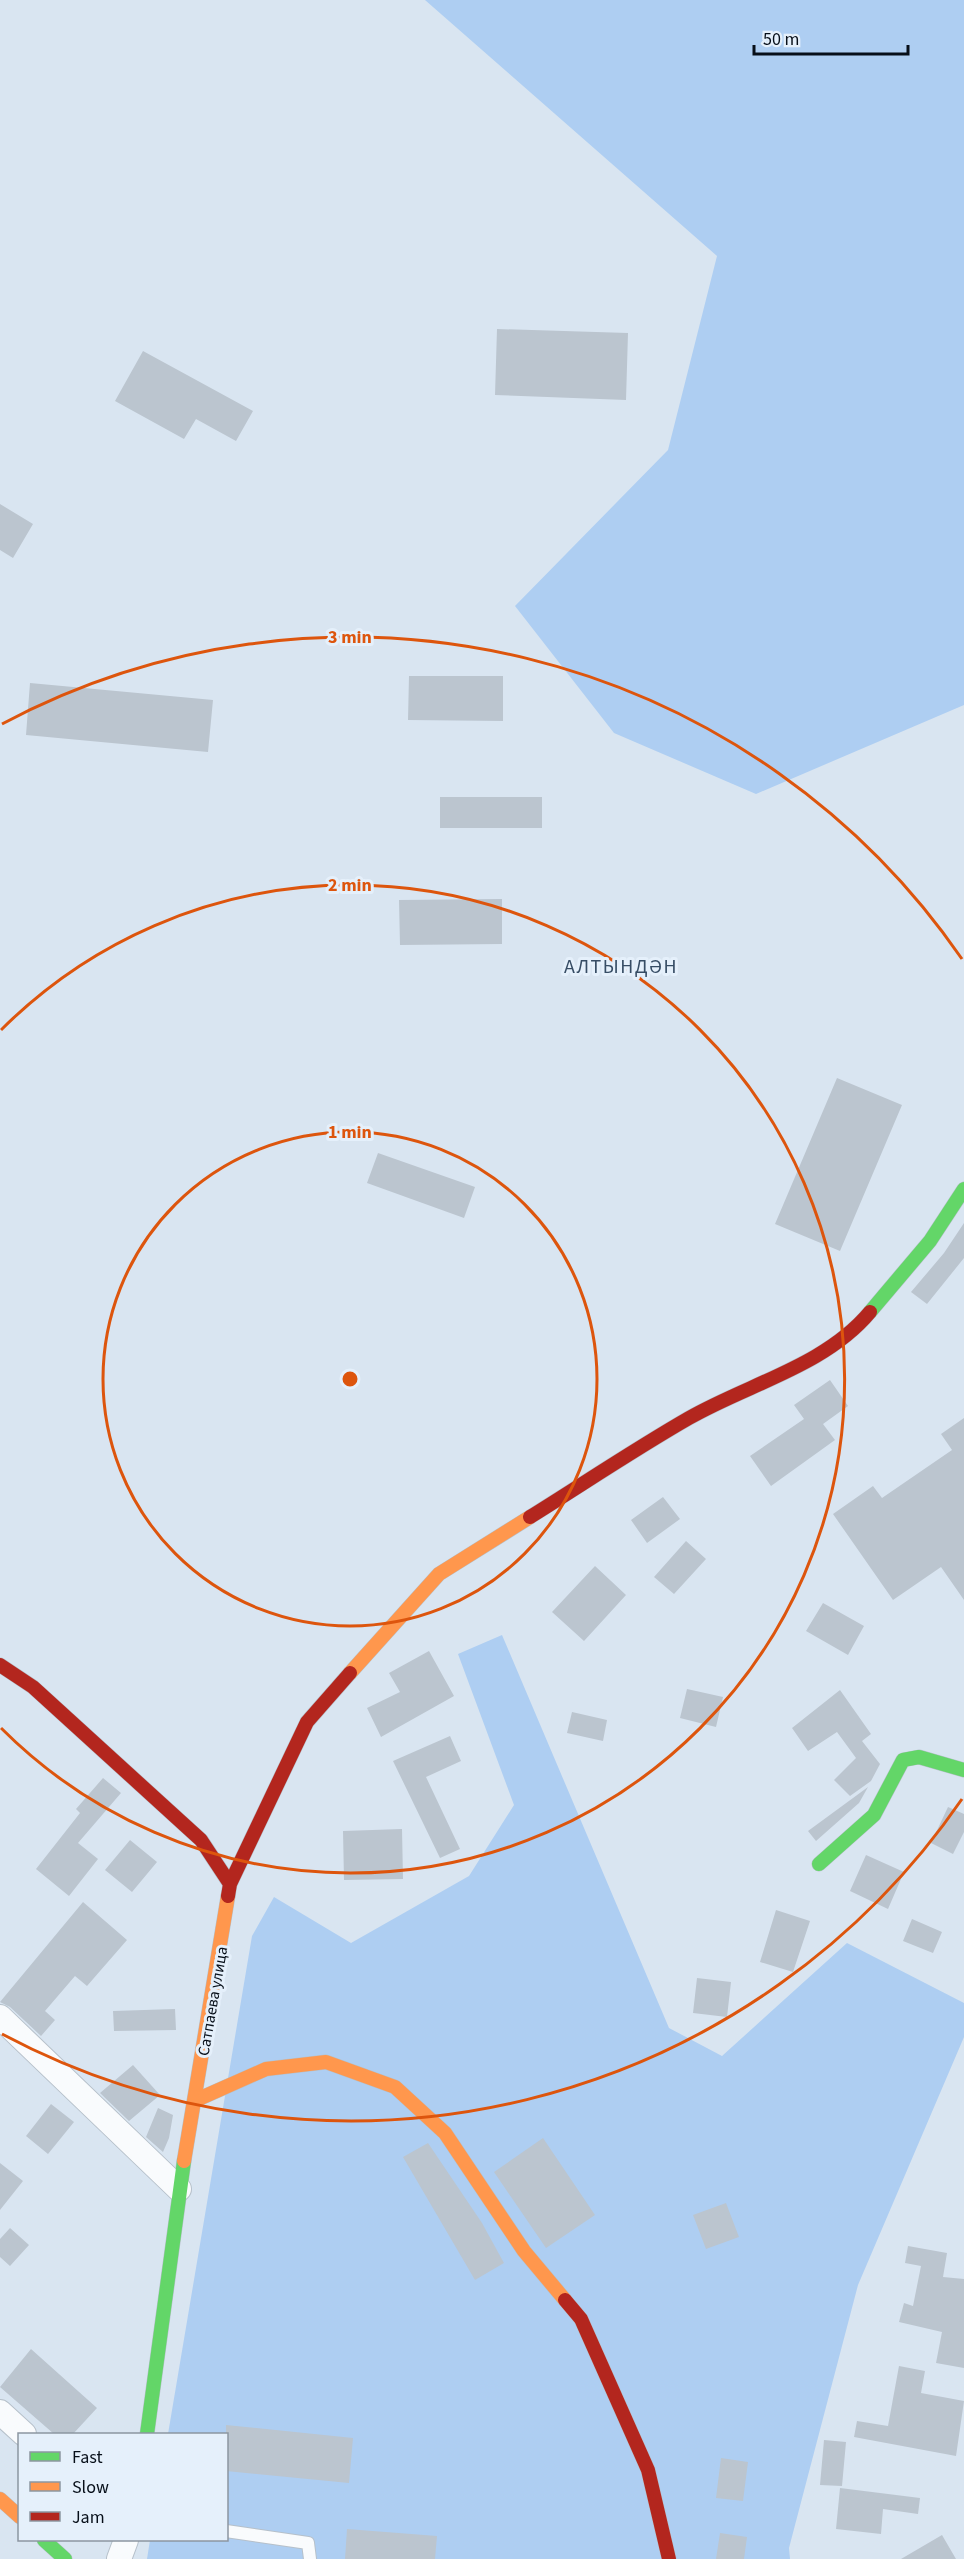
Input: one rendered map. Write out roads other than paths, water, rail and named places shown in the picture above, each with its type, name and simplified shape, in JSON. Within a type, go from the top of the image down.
[{"type":"street","name":"Сатпаева улица","points":[[147,2433],[178,2189],[222,1947],[230,1884],[307,1722],[439,1574],[691,1417],[808,1360],[856,1329],[930,1241],[964,1189]]},
{"type":"street","points":[[0,1665],[33,1687],[201,1840],[230,1884]]},
{"type":"street","points":[[819,1864],[874,1815],[903,1760],[919,1757],[964,1770]]},
{"type":"street","points":[[0,2018],[178,2189]]},
{"type":"street","points":[[194,2101],[266,2069],[326,2062],[395,2087],[445,2133],[524,2251],[581,2319],[648,2470],[669,2559]]},
{"type":"street","points":[[0,2412],[23,2433]]},
{"type":"street","points":[[0,2499],[18,2515]]},
{"type":"street","points":[[45,2541],[65,2559]]},
{"type":"street","points":[[119,2559],[126,2541]]},
{"type":"lane","points":[[228,2531],[308,2543],[310,2559]]},
{"type":"district","name":"АЛТЫНДӘН","points":[[621,966]]}]
